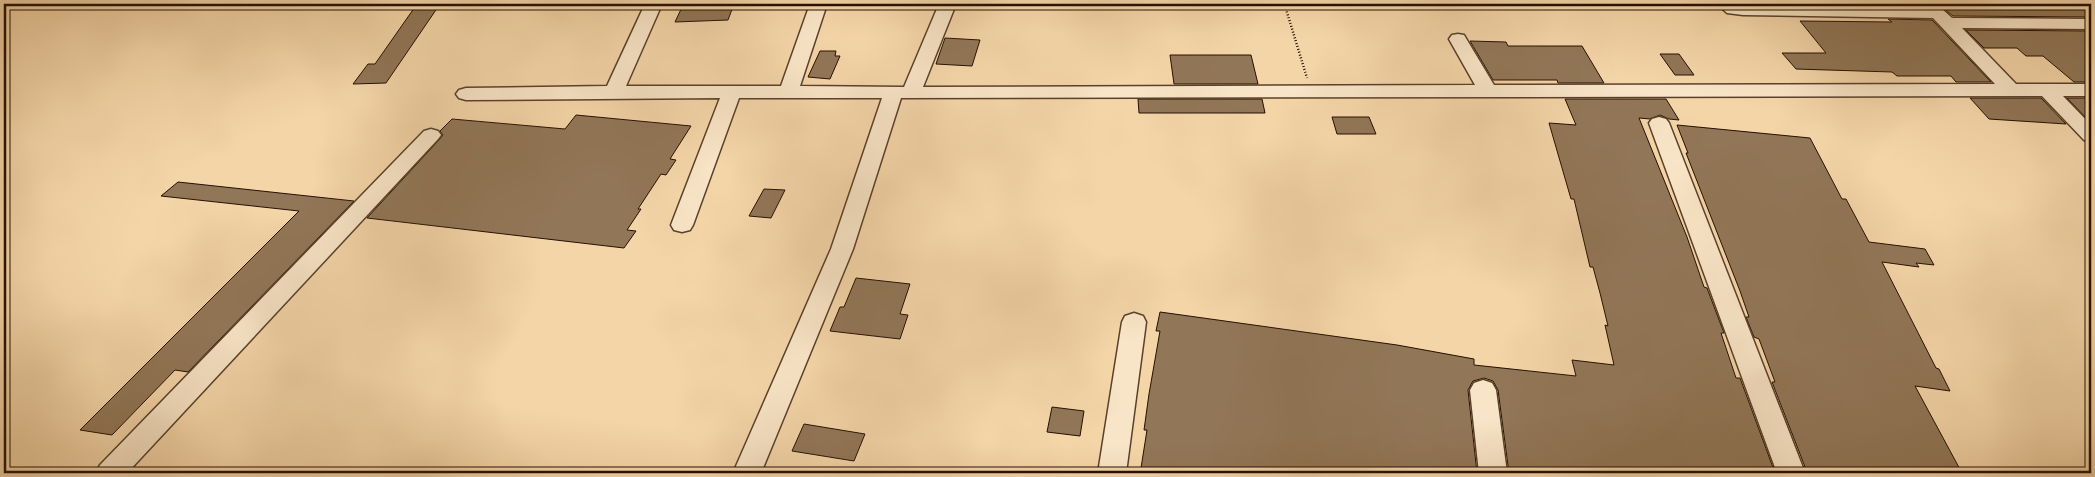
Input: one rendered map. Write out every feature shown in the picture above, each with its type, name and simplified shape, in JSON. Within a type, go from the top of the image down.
[{"type":"street","points":[[619,92],[615,89],[653,4]]},
{"type":"street","points":[[789,92],[818,4]]},
{"type":"street","points":[[747,473],[842,249],[902,93],[947,4]]},
{"type":"street","points":[[1726,4],[1733,9],[1743,10],[1937,13],[2091,24]]},
{"type":"street","points":[[1937,13],[2011,90]]},
{"type":"street","points":[[1458,39],[1488,91]]},
{"type":"street","points":[[2047,90],[2091,136]]},
{"type":"street","points":[[466,94],[619,92],[1312,93],[2091,90]]},
{"type":"street","points":[[682,225],[732,92]]},
{"type":"street","points":[[1659,123],[1791,473]]},
{"type":"street","points":[[110,473],[431,135]]},
{"type":"street","points":[[1112,473],[1134,322]]},
{"type":"street","points":[[1483,390],[1493,473]]},
{"type":"path","points":[[1253,4],[1286,9],[1312,93]]},
{"type":"building","points":[[417,4],[440,4],[386,83],[353,84],[368,64],[375,64]]},
{"type":"building","points":[[734,4],[728,20],[675,22],[683,5]]},
{"type":"building","points":[[1933,4],[2091,4],[2091,17],[1953,16],[1943,8]]},
{"type":"building","points":[[1888,19],[1932,20],[1991,82],[1956,82],[1951,76],[1897,76],[1892,72],[1796,69],[1782,53],[1826,53],[1800,21],[1892,22]]},
{"type":"building","points":[[1966,30],[2091,31],[2091,82],[2074,82],[2043,56],[2026,56],[2017,48],[1984,48]]},
{"type":"building","points":[[945,38],[980,40],[972,66],[936,64]]},
{"type":"building","points":[[1470,41],[1506,42],[1508,46],[1582,46],[1604,83],[1558,83],[1557,80],[1493,80]]},
{"type":"building","points":[[820,51],[836,51],[835,56],[840,56],[830,79],[808,77]]},
{"type":"building","points":[[1660,54],[1679,54],[1694,75],[1675,75]]},
{"type":"building","points":[[1170,55],[1251,55],[1258,84],[1174,84]]},
{"type":"building","points":[[1970,98],[2041,98],[2066,124],[1989,119]]},
{"type":"building","points":[[2067,98],[2091,98],[2091,123]]},
{"type":"building","points":[[1138,99],[1262,99],[1265,113],[1139,113]]},
{"type":"building","points":[[1565,99],[1666,99],[1679,120],[1669,119],[1660,115],[1650,119],[1639,118],[1687,237],[1704,287],[1707,288],[1724,333],[1721,333],[1736,378],[1740,378],[1775,473],[1509,473],[1498,390],[1493,381],[1484,378],[1473,381],[1468,390],[1477,473],[1172,473],[1141,468],[1147,430],[1144,430],[1160,331],[1156,331],[1160,312],[1397,345],[1474,359],[1474,365],[1576,376],[1572,360],[1614,365],[1605,325],[1608,326],[1600,293],[1593,267],[1590,267],[1574,199],[1571,199],[1549,123],[1576,125]]},
{"type":"building","points":[[576,115],[691,126],[670,159],[676,160],[666,175],[661,174],[638,209],[641,209],[627,230],[636,231],[624,248],[367,218],[439,140],[443,135],[440,131],[452,119],[565,129]]},
{"type":"building","points":[[1332,117],[1369,117],[1376,134],[1337,134]]},
{"type":"building","points":[[1677,125],[1810,138],[1842,199],[1846,199],[1869,242],[1925,249],[1934,265],[1916,263],[1919,267],[1882,262],[1936,368],[1939,369],[1950,391],[1915,386],[1962,473],[1807,472],[1772,382],[1775,382],[1759,339],[1754,337],[1746,317],[1749,317],[1740,291],[1686,153],[1688,153]]},
{"type":"building","points":[[178,182],[354,201],[188,372],[175,370],[112,435],[80,430],[299,211],[161,196]]},
{"type":"building","points":[[764,189],[785,190],[771,218],[749,216]]},
{"type":"building","points":[[856,278],[910,284],[900,314],[908,315],[900,339],[830,331],[840,307],[844,307]]},
{"type":"building","points":[[1052,407],[1084,411],[1080,436],[1047,432]]},
{"type":"building","points":[[804,424],[865,434],[854,461],[792,451]]}]
